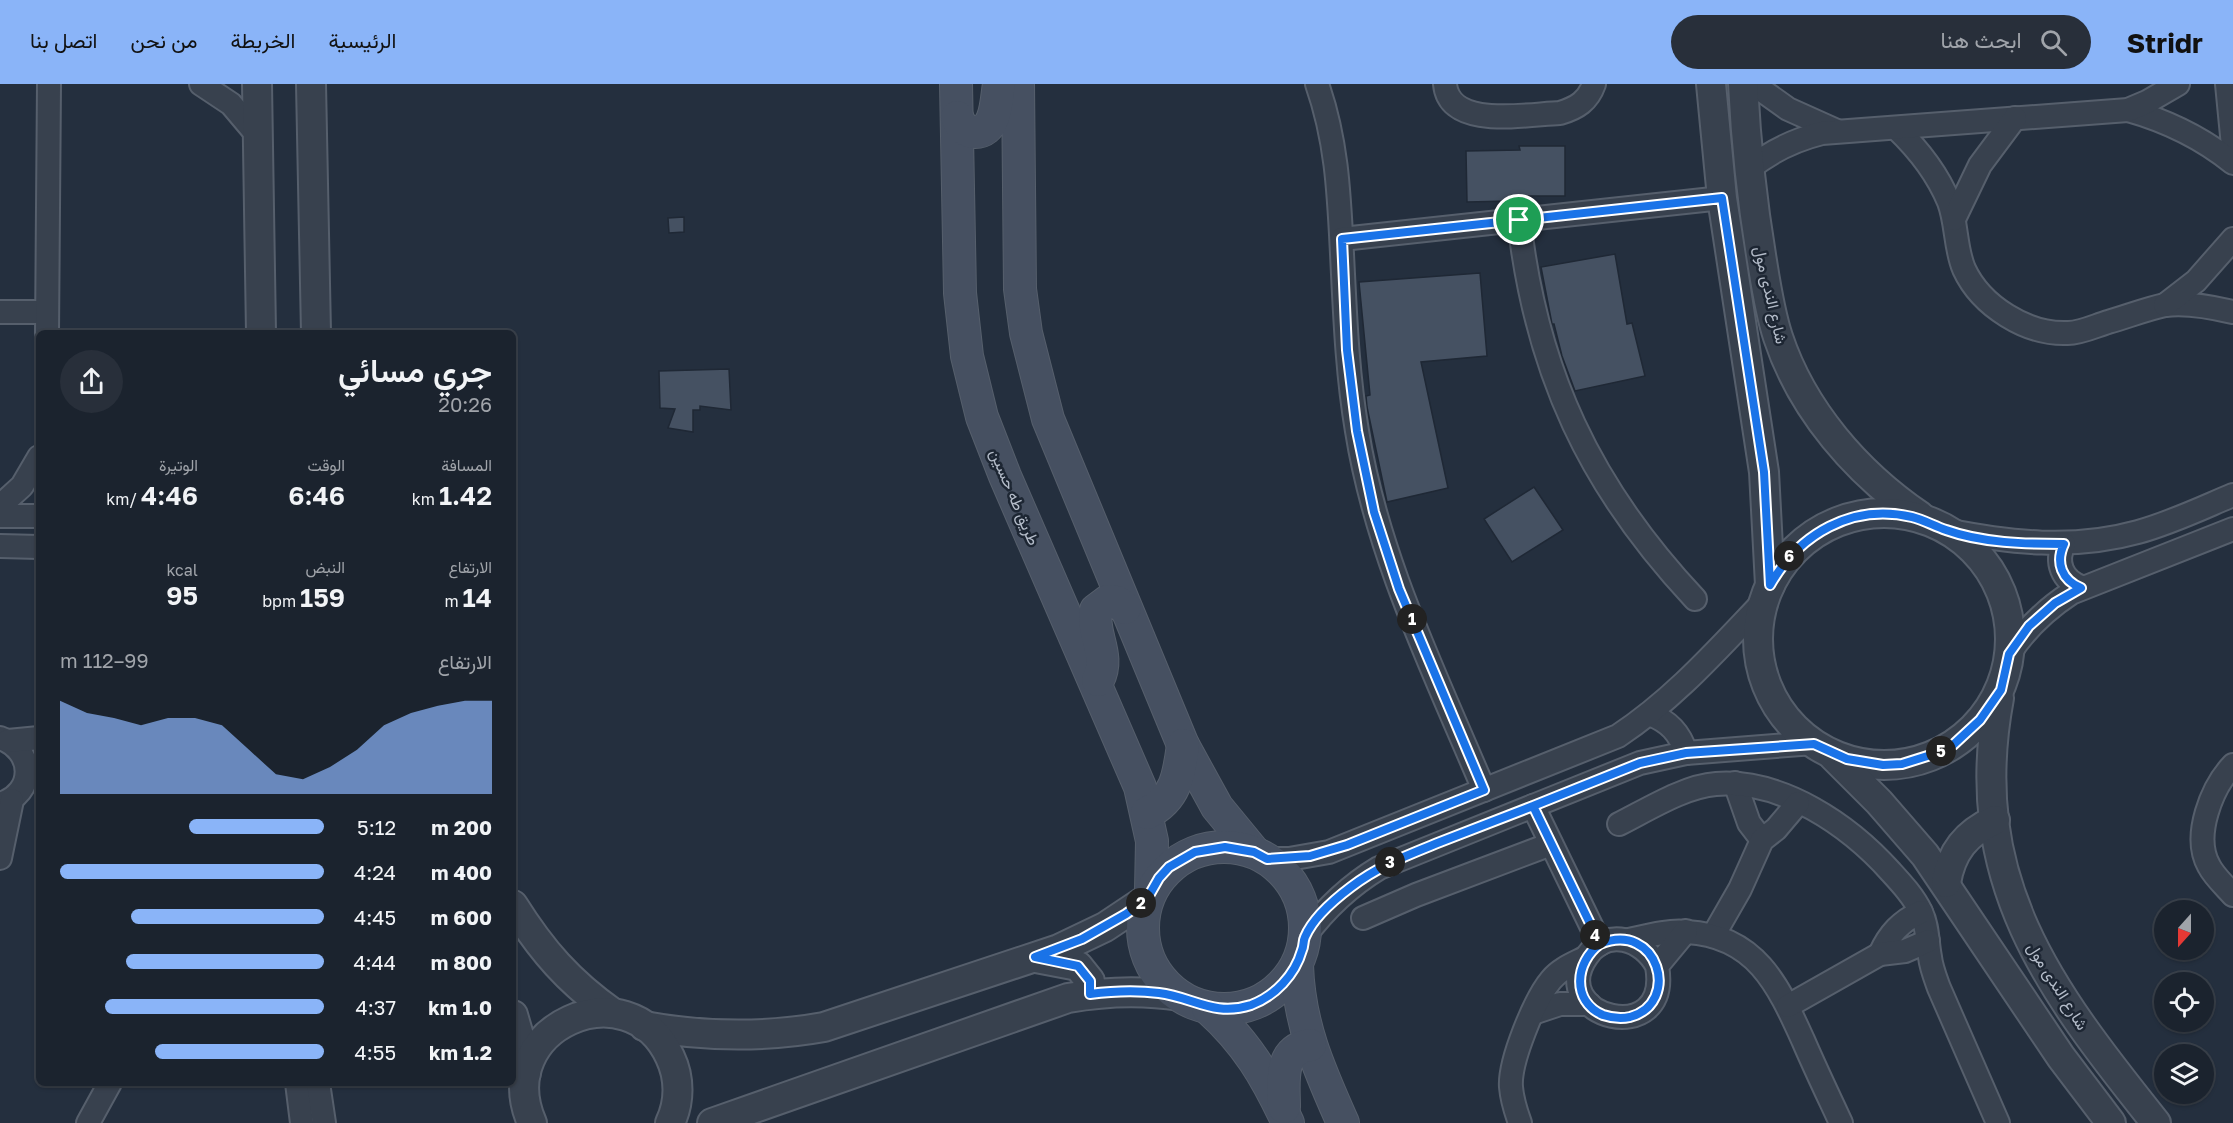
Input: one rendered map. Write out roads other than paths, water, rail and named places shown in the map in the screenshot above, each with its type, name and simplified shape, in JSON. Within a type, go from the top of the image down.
[{"type":"main road","name":"طريق طه حسين","points":[[956,84],[960,293],[967,356],[982,417],[990,437],[1130,761],[1147,813],[1152,841],[1149,895]]},
{"type":"main road","points":[[957,117],[964,128],[970,131],[976,132],[988,127],[993,116],[999,84]]},
{"type":"main road","points":[[1018,84],[1020,289],[1026,333],[1047,419],[1183,745],[1217,807],[1261,856],[1289,879],[1297,892],[1305,921],[1301,951],[1300,1004],[1310,1045],[1343,1123]]},
{"type":"main road","points":[[1095,684],[1103,669],[1104,661],[1096,610],[1108,601],[1117,602],[1125,608]]},
{"type":"main road","points":[[1147,813],[1162,804],[1175,787],[1183,745]]},
{"type":"main road","points":[[1261,856],[1225,847],[1195,852],[1169,867],[1149,895],[1142,930],[1144,946],[1157,975],[1194,1002],[1249,1050],[1286,1119]]},
{"type":"main road","points":[[1194,1002],[1223,1009],[1253,1004],[1278,989],[1301,951]]},
{"type":"main road","points":[[1286,1119],[1286,1060],[1294,1050],[1310,1045]]},
{"type":"street","points":[[0,312],[47,322],[49,84]]},
{"type":"street","points":[[201,84],[231,104],[258,136]]},
{"type":"street","points":[[257,84],[261,330]]},
{"type":"street","points":[[311,84],[316,330]]},
{"type":"street","points":[[1317,84],[1327,112],[1337,158],[1347,350],[1357,431],[1374,512],[1399,589],[1484,790]]},
{"type":"street","points":[[1445,84],[1453,104],[1465,112],[1479,115],[1560,113],[1571,110],[1589,96],[1594,84]]},
{"type":"street","name":"شارع الندى مول","points":[[1711,84],[1722,198],[1764,472],[1766,593]]},
{"type":"street","name":"شارع الندى مول","points":[[1743,84],[1749,169],[1761,254],[1777,336],[1794,374],[1819,417],[1858,465],[1880,486],[1975,553],[1996,583],[2008,618],[2009,654],[1993,730],[1990,771],[1999,853],[2009,893],[2024,931],[2043,968],[2114,1070],[2156,1123]]},
{"type":"street","points":[[1753,84],[1788,109],[1839,132]]},
{"type":"street","points":[[1749,169],[1790,142],[1822,133],[2128,110],[2156,98],[2178,84]]},
{"type":"street","points":[[2227,84],[2233,146]]},
{"type":"street","points":[[2128,110],[2174,125],[2217,150],[2233,164]]},
{"type":"street","points":[[1954,219],[1980,165],[2015,118]]},
{"type":"street","points":[[1896,128],[1932,169],[1954,219],[1964,267],[1972,281],[1994,306],[2022,323],[2053,332],[2070,333],[2165,305],[2200,306],[2233,312]]},
{"type":"street","points":[[1342,239],[1722,198]]},
{"type":"street","points":[[1519,220],[1525,268],[1540,334],[1551,371],[1578,434],[1621,509],[1650,548],[1695,599]]},
{"type":"street","points":[[2165,305],[2203,274],[2233,239]]},
{"type":"street","points":[[0,506],[22,486],[36,462]]},
{"type":"street","points":[[1261,856],[1299,857],[1329,852],[1618,736],[1687,682],[1766,593],[1791,554],[1805,541],[1837,522],[1855,517],[1893,514],[2001,541],[2064,544],[2139,532],[2233,495]]},
{"type":"street","points":[[0,516],[36,516]]},
{"type":"street","points":[[2009,654],[2029,626],[2041,614],[2081,588],[2169,556],[2233,529]]},
{"type":"street","points":[[2064,544],[2059,559],[2063,574],[2074,585],[2081,588]]},
{"type":"street","points":[[0,546],[36,547]]},
{"type":"street","points":[[1766,593],[1758,636],[1761,670],[1769,692],[1781,712],[1796,729],[1822,748],[1879,802],[1946,883],[2061,1057],[2111,1123]]},
{"type":"street","points":[[1301,951],[1318,918],[1350,887],[1379,868],[1640,763],[1686,753],[1822,748],[1865,763],[1902,764],[1928,757],[1953,745],[1980,720],[2001,690]]},
{"type":"street","points":[[1649,714],[1673,728],[1686,753]]},
{"type":"street","points":[[4,739],[36,738]]},
{"type":"street","points":[[0,858],[26,764],[16,747],[4,739]]},
{"type":"street","points":[[2233,765],[2210,800],[2204,832],[2208,865],[2233,895]]},
{"type":"street","points":[[1735,783],[1749,823],[1762,840]]},
{"type":"street","points":[[1619,824],[1702,786],[1735,783],[1773,792],[1843,827],[1863,843],[1903,885],[1921,912],[1929,955],[1939,988],[1998,1123]]},
{"type":"street","points":[[1713,936],[1740,889],[1762,840],[1776,829],[1798,803]]},
{"type":"street","points":[[1533,806],[1551,844],[1592,951],[1579,977],[1583,996],[1589,1004],[1605,1016],[1615,1018],[1634,1016],[1650,1004],[1656,995],[1657,966],[1646,949],[1629,940]]},
{"type":"street","points":[[1946,883],[1948,869],[1960,844],[1976,830],[1995,820]]},
{"type":"street","points":[[1390,828],[1402,857]]},
{"type":"street","points":[[1363,918],[1551,844]]},
{"type":"street","points":[[644,1026],[734,1036],[794,1032],[824,1027],[1035,957],[1090,935],[1149,895]]},
{"type":"street","points":[[516,909],[550,958],[581,991],[613,1013],[644,1026],[667,1050],[678,1081],[678,1098],[670,1123]]},
{"type":"street","points":[[1880,954],[1885,943],[1900,924],[1921,912]]},
{"type":"street","points":[[1657,966],[1686,932]]},
{"type":"street","points":[[1520,1123],[1511,1086],[1520,1044],[1540,994],[1552,979],[1567,966],[1609,940],[1629,940],[1686,932],[1713,936],[1746,951],[1762,966],[1781,992],[1841,1123]]},
{"type":"street","points":[[1788,1006],[1880,954],[1905,951],[1928,941]]},
{"type":"street","points":[[1035,957],[1078,966],[1090,981],[1090,994]]},
{"type":"street","points":[[712,1123],[1047,1004],[1090,994],[1136,991],[1194,1002]]},
{"type":"street","points":[[1533,1013],[1560,1004],[1589,1004]]},
{"type":"street","points":[[525,1073],[539,1043],[558,1026],[580,1015],[613,1013]]},
{"type":"street","points":[[516,1025],[522,1046],[525,1073],[524,1100],[529,1120]]},
{"type":"street","points":[[2088,1092],[2114,1070]]},
{"type":"street","points":[[88,1123],[108,1086]]},
{"type":"street","points":[[297,1086],[302,1123]]},
{"type":"street","points":[[318,1086],[324,1123]]}]
